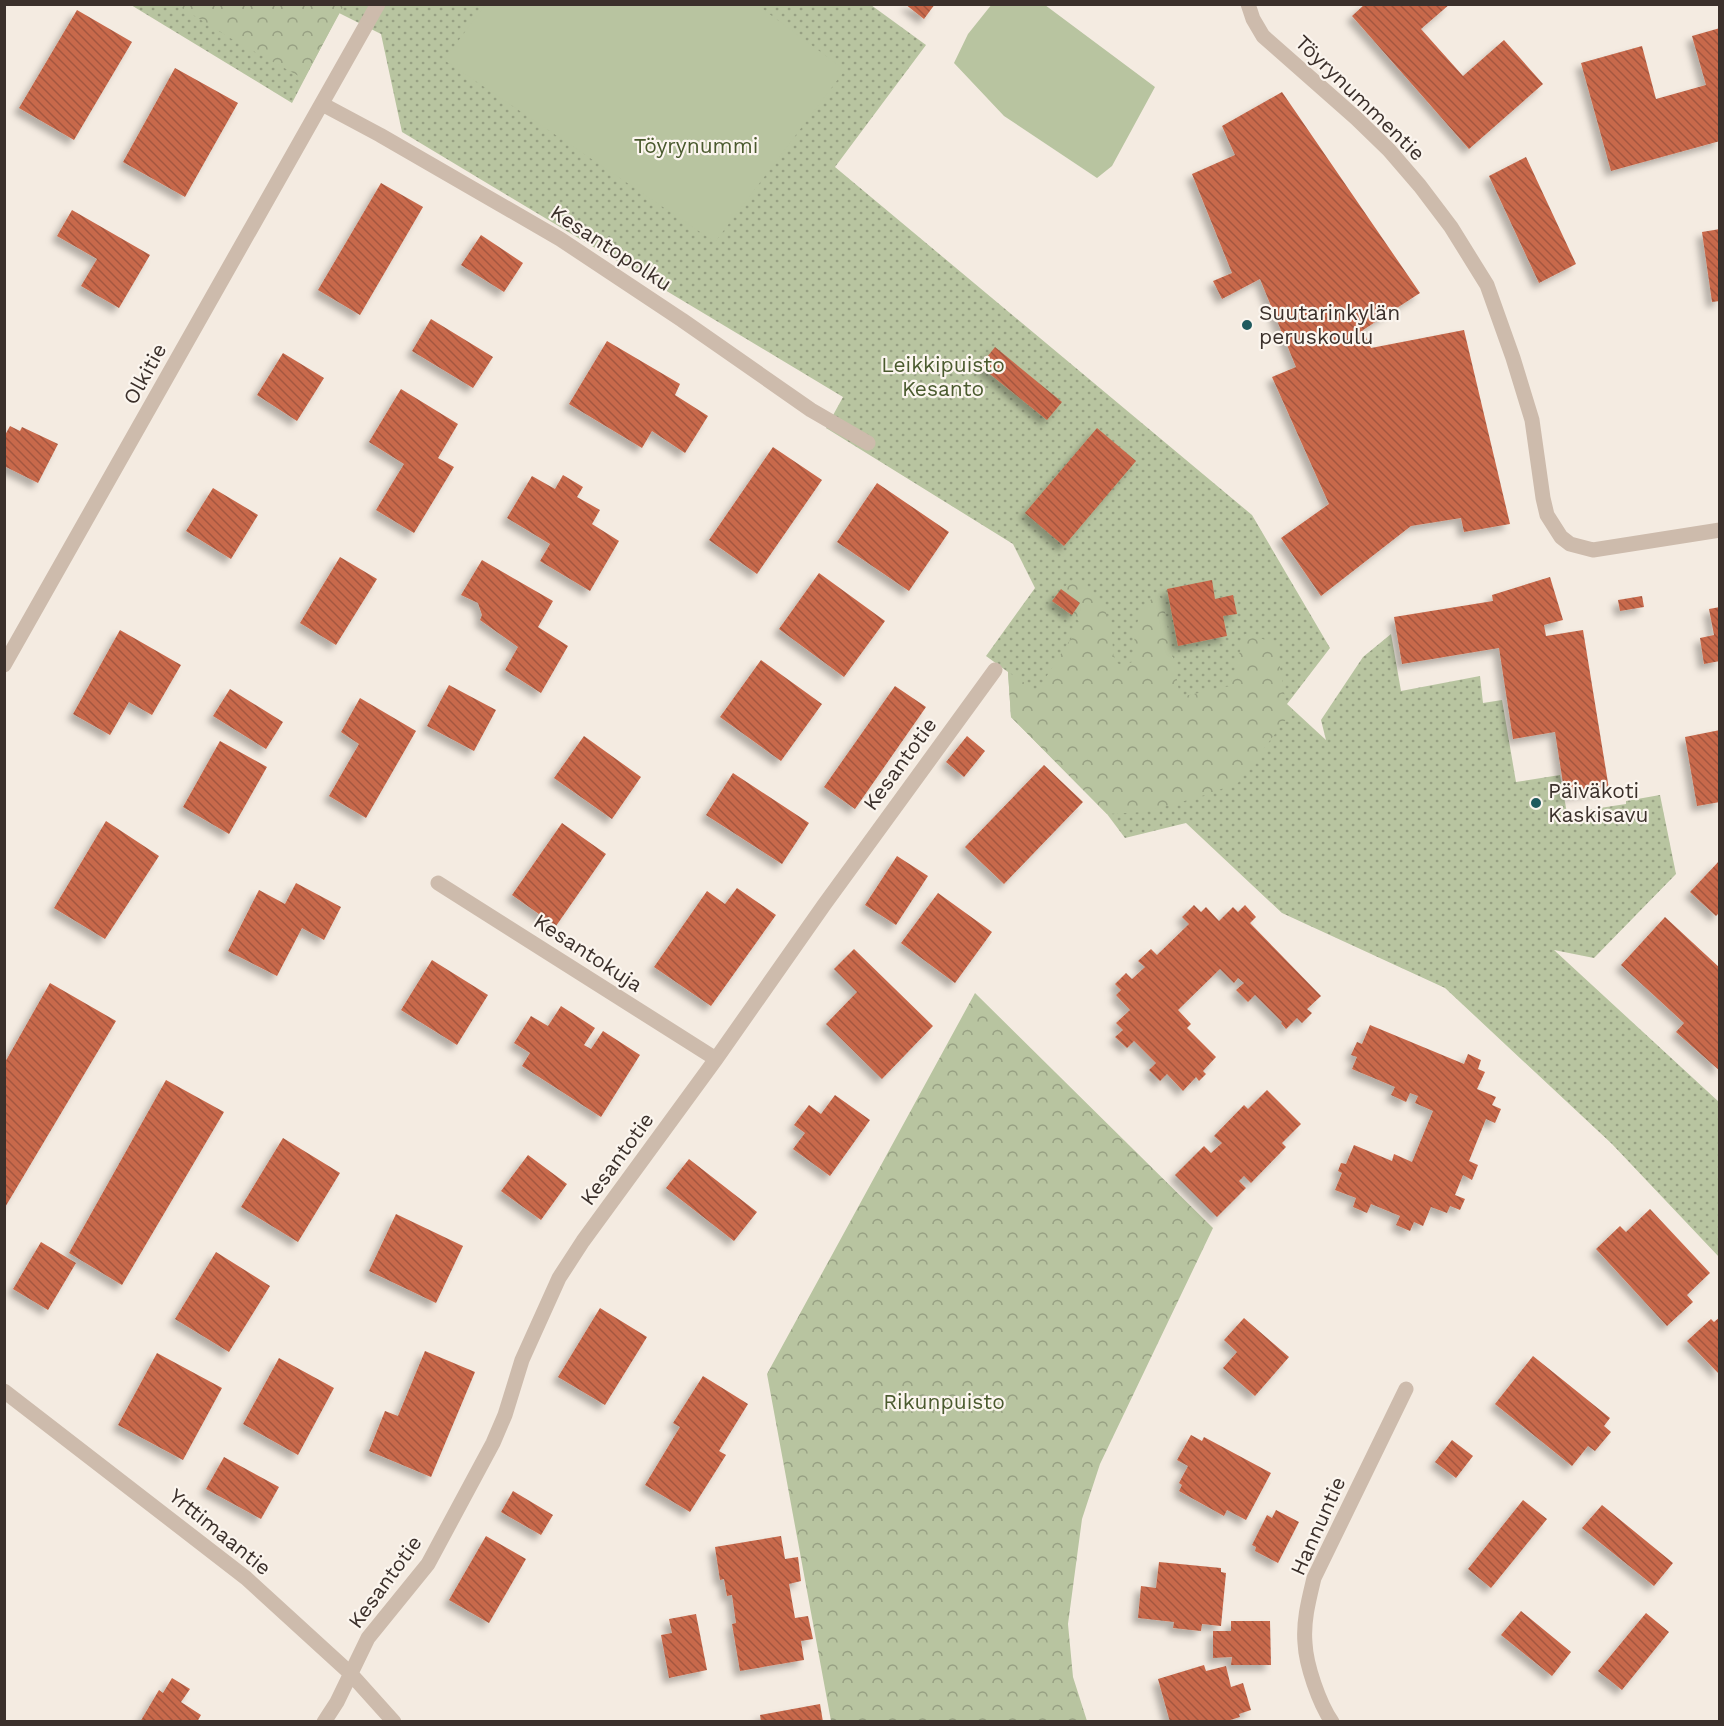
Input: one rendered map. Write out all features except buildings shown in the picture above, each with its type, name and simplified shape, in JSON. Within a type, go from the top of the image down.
[{"type":"street","name":"Olkitie","points":[[4,666],[378,4]]},
{"type":"street","name":"Töyrynummentie","points":[[1248,4],[1253,19],[1263,36],[1356,118],[1389,150],[1420,186],[1451,227],[1486,285],[1514,358],[1532,420],[1542,498],[1547,515],[1561,537],[1570,544],[1593,550],[1719,530]]},
{"type":"street","name":"Kesantopolku","points":[[322,104],[560,239],[811,410],[867,443]]},
{"type":"street","name":"Kesantotie","points":[[324,1722],[337,1702],[368,1638],[428,1564],[505,1415],[522,1360],[559,1278],[583,1241],[995,669]]},
{"type":"street","name":"Kesantokuja","points":[[438,883],[716,1059]]},
{"type":"street","name":"Hannuntie","points":[[1332,1722],[1314,1684],[1305,1643],[1307,1611],[1314,1578],[1406,1389]]},
{"type":"street","name":"Yrttimaantie","points":[[4,1391],[246,1578],[351,1673],[394,1722]]},
{"type":"green space","points":[[344,4],[304,79],[230,38],[177,5]]},
{"type":"green space","points":[[756,4],[845,70],[715,242],[444,60],[485,5]]},
{"type":"green space","points":[[992,4],[1045,5],[1155,87],[1112,166],[1097,178],[1004,116],[954,63],[968,34]]},
{"type":"green space","name":"Töyrynummi","points":[[131,5],[871,5],[926,45],[835,167],[1252,515],[1330,648],[1287,704],[1326,740],[1321,720],[1363,657],[1391,634],[1401,691],[1480,676],[1483,703],[1502,700],[1516,782],[1560,775],[1567,813],[1626,804],[1626,801],[1660,795],[1676,874],[1594,958],[1554,950],[1719,1102],[1719,1257],[1612,1144],[1445,988],[1282,913],[1186,823],[1125,838],[1107,814],[1011,717],[1008,672],[986,656],[1035,588],[1013,544],[826,428],[843,397],[402,132],[381,34],[339,13],[292,103]]},
{"type":"green space","points":[[1079,577],[1105,610],[1112,634],[1115,662],[1123,666],[1132,662],[1137,622],[1156,592],[1163,601],[1180,697],[1230,686],[1245,634],[1276,643],[1286,704],[1293,710],[1238,783],[1199,797],[1144,812],[1107,814],[1011,717],[1008,672],[1037,691],[1081,623],[1072,615],[1080,603],[1061,589]]},
{"type":"green space","name":"Rikunpuisto","points":[[975,993],[1213,1228],[1100,1464],[1082,1519],[1068,1624],[1073,1677],[1087,1721],[831,1721],[767,1374]]},
{"type":"place","name":"Suutarinkylän peruskoulu","points":[[1247,325]]},
{"type":"place","name":"Päiväkoti Kaskisavu","points":[[1536,803]]},
{"type":"park label","name":"Leikkipuisto Kesanto","points":[[943,377]]}]
